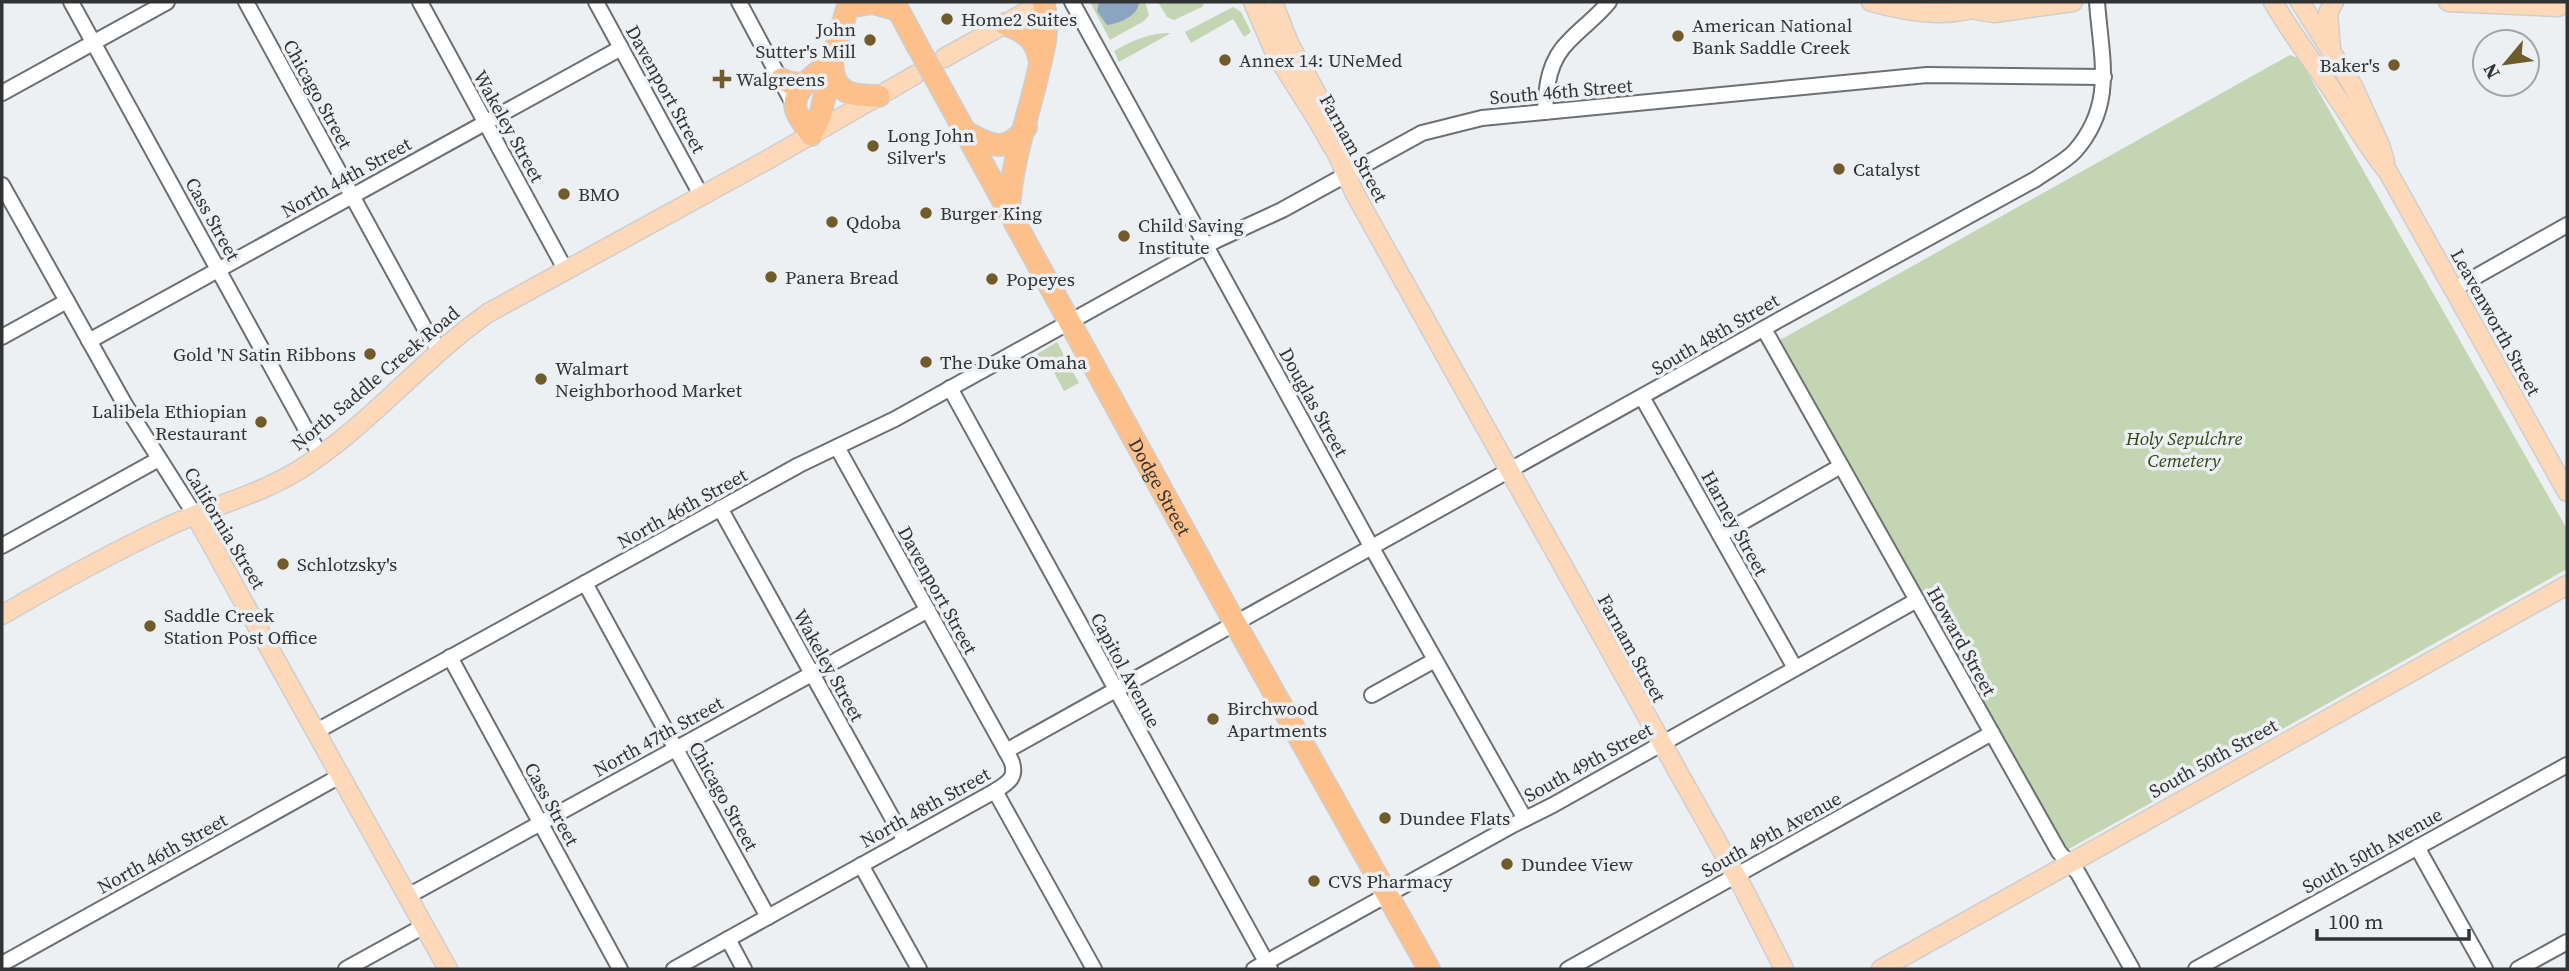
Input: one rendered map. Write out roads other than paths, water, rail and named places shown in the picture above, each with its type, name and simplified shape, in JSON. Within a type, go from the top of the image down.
[{"type":"highway","points":[[1009,212],[1011,181],[1040,66],[1047,19],[1043,2]]},
{"type":"highway","points":[[811,135],[820,117],[848,4],[896,6]]},
{"type":"highway","name":"Dodge Street","points":[[896,6],[1235,623],[1429,969]]},
{"type":"highway","points":[[1005,24],[1030,36],[1037,49],[1040,66]]},
{"type":"highway","points":[[811,135],[796,109],[797,95],[805,84],[832,61]]},
{"type":"highway","points":[[832,61],[833,77],[847,92],[879,96]]},
{"type":"highway","points":[[781,79],[805,84]]},
{"type":"highway","points":[[965,132],[986,144],[997,146],[1013,141],[1026,127]]},
{"type":"main road","points":[[944,58],[1043,2]]},
{"type":"main road","name":"Farnam Street","points":[[1253,2],[1275,53],[1351,172]]},
{"type":"main road","name":"Farnam Street","points":[[1273,2],[1301,67],[1349,151],[1355,194],[1736,876],[1784,969]]},
{"type":"main road","points":[[1871,2],[1914,12],[1958,12],[1983,6],[1994,13],[2073,2]]},
{"type":"main road","name":"Leavenworth Street","points":[[2273,2],[2291,33],[2336,95],[2368,149],[2388,172],[2567,492]]},
{"type":"main road","name":"Leavenworth Street","points":[[2300,2],[2353,86],[2380,145],[2388,172]]},
{"type":"main road","points":[[2332,52],[2328,13],[2334,2]]},
{"type":"main road","points":[[2448,2],[2558,6],[2567,2]]},
{"type":"main road","name":"North Saddle Creek Road","points":[[2,615],[135,542],[272,485],[320,455],[439,350],[488,313],[915,75]]},
{"type":"main road","name":"California Street","points":[[195,515],[448,969]]},
{"type":"main road","name":"South 50th Street","points":[[1881,969],[2567,585]]},
{"type":"street","name":"Cass Street","points":[[71,2],[320,455]]},
{"type":"street","points":[[2,93],[167,2]]},
{"type":"street","name":"Chicago Street","points":[[246,2],[439,350]]},
{"type":"street","name":"Wakeley Street","points":[[420,2],[565,269]]},
{"type":"street","name":"Davenport Street","points":[[596,2],[701,195]]},
{"type":"street","points":[[739,2],[781,79],[786,95],[796,109]]},
{"type":"street","name":"Douglas Street","points":[[1072,2],[1372,548],[1525,819]]},
{"type":"street","points":[[1545,112],[1548,76],[1556,58],[1567,43],[1600,13],[1608,2]]},
{"type":"street","name":"South 48th Street","points":[[1235,623],[2036,179],[2074,152],[2095,123],[2104,93],[2097,2]]},
{"type":"street","name":"North 44th Street","points":[[89,341],[621,48]]},
{"type":"street","name":"South 46th Street","points":[[1069,322],[1206,246],[1282,210],[1422,133],[1445,126],[1482,118],[1927,75],[2104,77]]},
{"type":"street","name":"California Street","points":[[2,185],[89,341],[195,515]]},
{"type":"street","points":[[2454,289],[2567,225]]},
{"type":"street","points":[[2,337],[67,301]]},
{"type":"street","name":"North 46th Street","points":[[315,732],[720,508],[885,424],[1069,322]]},
{"type":"street","name":"Howard Street","points":[[1764,329],[2059,852],[2078,873],[2132,969]]},
{"type":"street","name":"Capitol Avenue","points":[[950,388],[1263,967]]},
{"type":"street","name":"Harney Street","points":[[1642,397],[1795,668]]},
{"type":"street","name":"Davenport Street","points":[[837,447],[1006,751]]},
{"type":"street","points":[[2,545],[159,459]]},
{"type":"street","points":[[1720,535],[1841,466]]},
{"type":"street","name":"Wakeley Street","points":[[720,508],[905,841]]},
{"type":"street","name":"Chicago Street","points":[[585,583],[768,916]]},
{"type":"street","name":"South 49th Street","points":[[1263,967],[1917,600]]},
{"type":"street","name":"North 47th Street","points":[[408,896],[928,610]]},
{"type":"street","name":"North 48th Street","points":[[674,969],[995,791],[1009,782],[1014,774],[1014,767],[1006,751],[1235,623]]},
{"type":"street","name":"Cass Street","points":[[450,657],[620,969]]},
{"type":"street","points":[[1372,695],[1435,660]]},
{"type":"street","name":"South 49th Avenue","points":[[1568,969],[1992,733]]},
{"type":"street","name":"South 50th Avenue","points":[[2196,969],[2567,765]]},
{"type":"street","name":"North 46th Street","points":[[2,964],[340,776]]},
{"type":"street","points":[[995,791],[1094,969]]},
{"type":"street","points":[[2417,847],[2485,969]]},
{"type":"street","points":[[861,865],[919,969]]},
{"type":"street","points":[[346,969],[424,926]]},
{"type":"street","points":[[727,939],[744,969]]},
{"type":"street","points":[[2518,969],[2567,942]]},
{"type":"water","points":[[1099,2],[1139,2],[1136,11],[1128,18],[1107,25],[1097,11]]},
{"type":"place","name":"Home2 Suites","points":[[947,19]]},
{"type":"place","name":"American National Bank Saddle Creek","points":[[1678,36]]},
{"type":"place","name":"John Sutter's Mill","points":[[870,40]]},
{"type":"place","name":"Annex 14: UNeMed","points":[[1225,60]]},
{"type":"place","name":"Baker's","points":[[2394,65]]},
{"type":"place","name":"Walgreens","points":[[722,79]]},
{"type":"place","name":"Long John Silver's","points":[[873,146]]},
{"type":"place","name":"Catalyst","points":[[1839,169]]},
{"type":"place","name":"BMO","points":[[564,194]]},
{"type":"place","name":"Burger King","points":[[926,213]]},
{"type":"place","name":"Qdoba","points":[[832,222]]},
{"type":"place","name":"Child Saving Institute","points":[[1124,236]]},
{"type":"place","name":"Panera Bread","points":[[771,277]]},
{"type":"place","name":"Popeyes","points":[[992,279]]},
{"type":"place","name":"Gold 'N Satin Ribbons","points":[[370,354]]},
{"type":"place","name":"The Duke Omaha","points":[[926,362]]},
{"type":"place","name":"Walmart Neighborhood Market","points":[[541,379]]},
{"type":"place","name":"Lalibela Ethiopian Restaurant","points":[[261,422]]},
{"type":"place","name":"Schlotzsky's","points":[[283,564]]},
{"type":"place","name":"Saddle Creek Station Post Office","points":[[150,626]]},
{"type":"place","name":"Birchwood Apartments","points":[[1213,719]]},
{"type":"place","name":"Dundee Flats","points":[[1385,818]]},
{"type":"place","name":"Dundee View","points":[[1507,864]]},
{"type":"place","name":"CVS Pharmacy","points":[[1314,881]]},
{"type":"park label","name":"Holy Sepulchre Cemetery","points":[[2184,449]]}]
